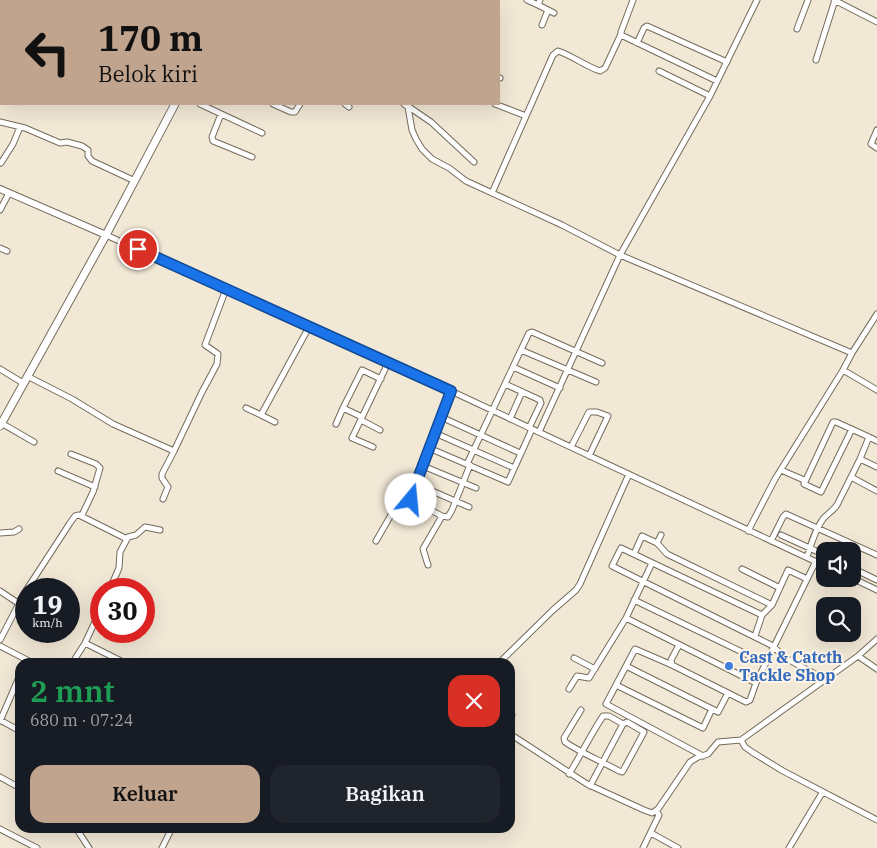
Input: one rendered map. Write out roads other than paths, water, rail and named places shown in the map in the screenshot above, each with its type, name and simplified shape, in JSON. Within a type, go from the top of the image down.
[{"type":"main road","points":[[1,425],[175,105]]},
{"type":"street","points":[[527,0],[539,2],[554,13]]},
{"type":"street","points":[[492,192],[553,55],[558,51],[566,53],[600,71],[605,68],[633,0]]},
{"type":"street","points":[[539,432],[620,255],[710,96],[757,0]]},
{"type":"street","points":[[797,29],[808,0]]},
{"type":"street","points":[[816,60],[835,0],[877,22]]},
{"type":"street","points":[[542,25],[548,10]]},
{"type":"street","points":[[637,43],[644,28],[647,26],[727,62]]},
{"type":"street","points":[[620,34],[718,81]]},
{"type":"street","points":[[659,71],[710,96]]},
{"type":"street","points":[[202,105],[262,132]]},
{"type":"street","points":[[275,105],[291,112],[295,112],[299,105]]},
{"type":"street","points":[[406,105],[412,130],[422,149],[426,154],[466,181],[562,225],[620,255],[852,354]]},
{"type":"street","points":[[406,105],[431,122],[474,162]]},
{"type":"street","points":[[498,105],[526,116]]},
{"type":"street","points":[[222,114],[212,137],[213,141],[252,158]]},
{"type":"street","points":[[0,122],[36,132],[60,143],[67,142],[82,146],[88,150],[88,156],[92,161],[135,181]]},
{"type":"street","points":[[1,163],[13,144],[20,127]]},
{"type":"street","points":[[877,130],[871,144],[877,148]]},
{"type":"street","points":[[0,189],[451,391],[748,531],[816,561],[748,702],[635,649],[606,704],[703,756]]},
{"type":"street","points":[[0,210],[9,193]]},
{"type":"street","points":[[0,248],[7,251]]},
{"type":"street","points":[[163,499],[168,487],[162,478],[162,474],[217,364],[218,354],[204,345],[226,289]]},
{"type":"street","points":[[748,531],[781,470],[877,314]]},
{"type":"street","points":[[261,415],[309,327]]},
{"type":"street","points":[[451,391],[411,500],[446,518],[449,516],[456,501],[474,449],[528,334],[531,332],[602,363]]},
{"type":"street","points":[[521,350],[596,382]]},
{"type":"street","points":[[373,447],[352,438],[388,363]]},
{"type":"street","points":[[513,367],[560,388]]},
{"type":"street","points":[[0,370],[23,383]]},
{"type":"street","points":[[336,424],[362,370],[380,379]]},
{"type":"street","points":[[843,370],[877,390]]},
{"type":"street","points":[[27,376],[108,421],[174,452]]},
{"type":"street","points":[[429,448],[506,482],[509,481],[541,402],[505,384]]},
{"type":"street","points":[[510,419],[522,392]]},
{"type":"street","points":[[246,408],[275,422]]},
{"type":"street","points":[[343,408],[380,430]]},
{"type":"street","points":[[571,447],[589,412],[597,412],[608,416],[588,456]]},
{"type":"street","points":[[441,417],[520,453]]},
{"type":"street","points":[[804,480],[832,424],[836,422],[877,441]]},
{"type":"street","points":[[1,425],[34,442]]},
{"type":"street","points":[[781,470],[804,480],[804,484],[821,492],[852,429]]},
{"type":"street","points":[[435,433],[514,468]]},
{"type":"street","points":[[806,557],[818,528],[824,518],[832,512],[860,459],[869,437]]},
{"type":"street","points":[[72,454],[98,466],[100,470],[88,505],[82,515]]},
{"type":"street","points":[[860,459],[877,467]]},
{"type":"street","points":[[423,466],[476,488]]},
{"type":"street","points":[[58,471],[95,487]]},
{"type":"street","points":[[504,658],[576,590],[629,474]]},
{"type":"street","points":[[851,477],[877,491]]},
{"type":"street","points":[[376,541],[414,478],[469,507]]},
{"type":"street","points":[[771,541],[785,514],[877,555]]},
{"type":"street","points":[[34,578],[77,515],[82,515],[127,539]]},
{"type":"street","points":[[428,565],[422,549],[442,516]]},
{"type":"street","points":[[115,578],[119,568],[120,552],[128,537],[137,534],[145,527],[160,530]]},
{"type":"street","points":[[0,533],[14,532],[19,529]]},
{"type":"street","points":[[781,534],[816,551]]},
{"type":"street","points":[[634,554],[640,535],[657,543],[667,554],[772,606]]},
{"type":"street","points":[[657,543],[661,536]]},
{"type":"street","points":[[762,615],[621,548],[612,566],[774,646],[784,656],[824,679]]},
{"type":"street","points":[[569,689],[577,676],[589,678],[595,669],[626,618],[652,563]]},
{"type":"street","points":[[742,569],[780,588]]},
{"type":"street","points":[[755,636],[762,615],[772,606],[789,570],[808,579]]},
{"type":"street","points":[[861,572],[877,580]]},
{"type":"street","points":[[861,582],[877,590]]},
{"type":"street","points":[[0,591],[15,601]]},
{"type":"street","points":[[634,600],[765,664]]},
{"type":"street","points":[[0,640],[15,609]]},
{"type":"street","points":[[626,618],[756,682]]},
{"type":"street","points":[[76,658],[90,632]]},
{"type":"street","points":[[515,737],[590,786],[648,812],[656,811],[690,762],[711,751],[718,742],[741,740],[858,656],[877,639]]},
{"type":"street","points":[[85,643],[115,658]]},
{"type":"street","points":[[672,665],[671,660],[679,645]]},
{"type":"street","points":[[0,646],[21,658]]},
{"type":"street","points":[[858,656],[877,669]]},
{"type":"street","points":[[574,658],[595,669]]},
{"type":"street","points":[[626,666],[718,712],[728,693]]},
{"type":"street","points":[[616,685],[703,728],[712,709]]},
{"type":"street","points":[[15,686],[0,721],[15,728]]},
{"type":"street","points":[[569,774],[583,751],[603,716],[609,716],[623,724],[627,722],[644,732],[623,771],[619,771],[602,762],[583,751],[564,740],[581,710]]},
{"type":"street","points":[[590,786],[623,724]]},
{"type":"street","points":[[741,740],[745,747],[752,752],[822,793],[877,820]]},
{"type":"street","points":[[0,777],[15,785]]},
{"type":"street","points":[[790,848],[822,793]]},
{"type":"street","points":[[643,848],[659,815],[656,811]]},
{"type":"street","points":[[0,829],[37,848]]},
{"type":"street","points":[[651,832],[678,848]]},
{"type":"street","points":[[79,833],[89,848]]},
{"type":"street","points":[[162,848],[170,833]]},
{"type":"place","name":"Cast & Catcth Tackle Shop","points":[[729,666]]}]
